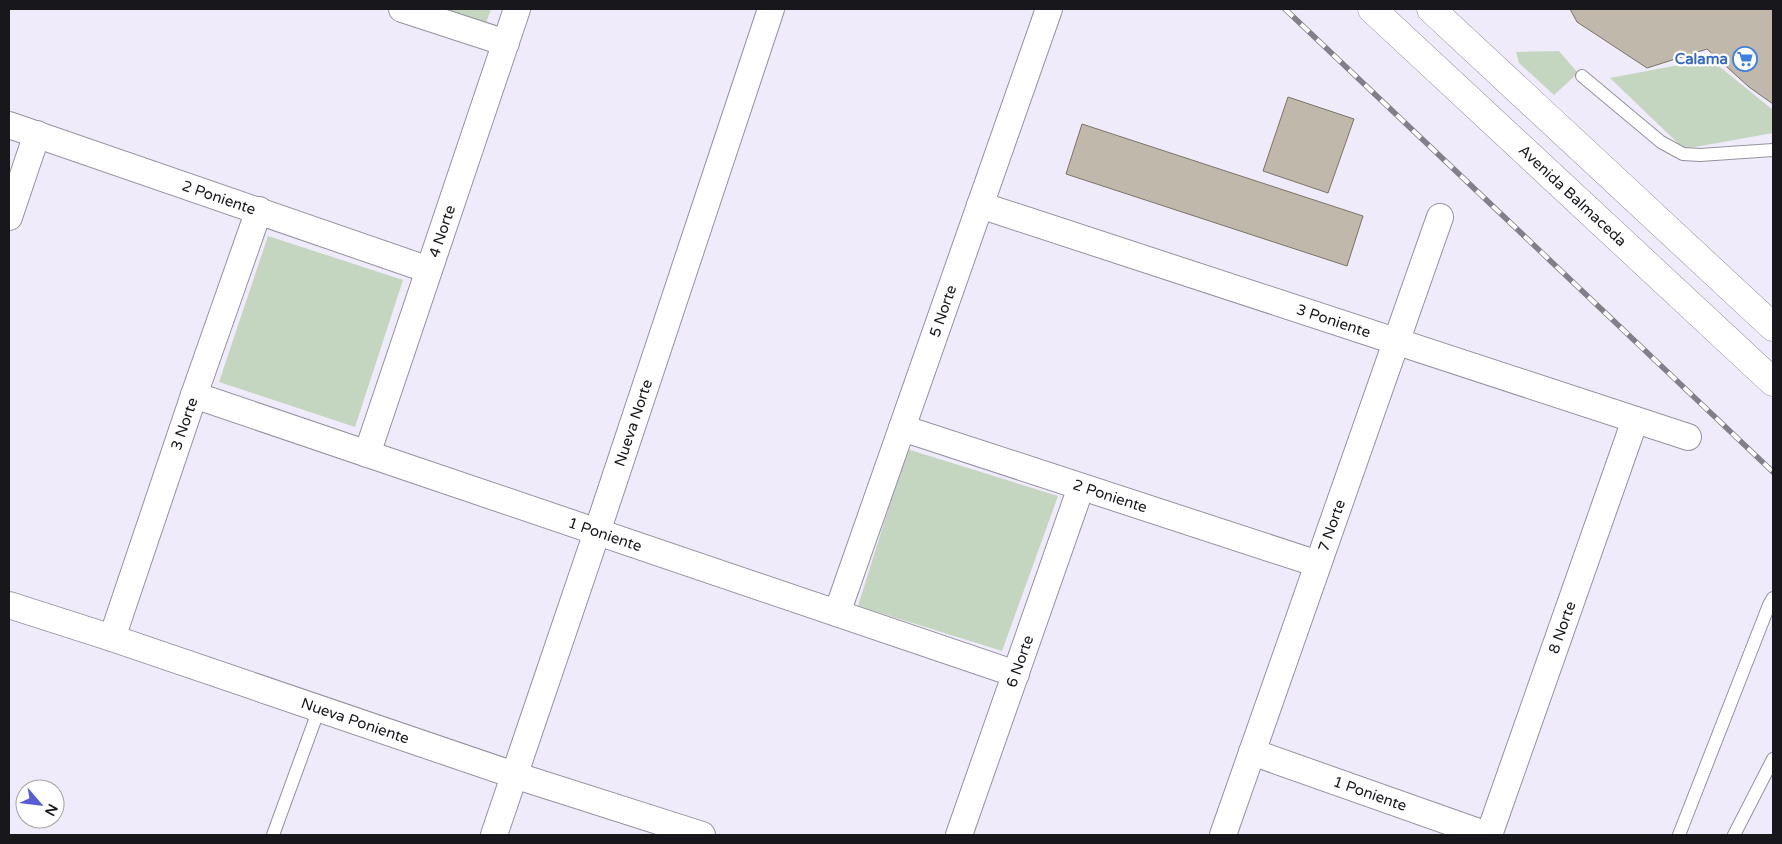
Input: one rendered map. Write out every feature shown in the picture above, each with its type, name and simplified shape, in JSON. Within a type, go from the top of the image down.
[{"type":"main road","name":"Avenida Balmaceda","points":[[1372,9],[1773,382]]},
{"type":"main road","points":[[1431,9],[1771,320]]},
{"type":"street","points":[[402,9],[506,43]]},
{"type":"street","name":"4 Norte","points":[[367,454],[518,9]]},
{"type":"street","name":"Nueva Norte","points":[[494,835],[771,9]]},
{"type":"street","name":"5 Norte","points":[[837,613],[1049,9]]},
{"type":"street","name":"2 Poniente","points":[[9,125],[430,270]]},
{"type":"street","points":[[9,217],[37,134]]},
{"type":"street","name":"3 Poniente","points":[[980,205],[1688,437]]},
{"type":"street","name":"3 Norte","points":[[112,638],[259,210]]},
{"type":"street","name":"7 Norte","points":[[1223,835],[1440,217]]},
{"type":"street","name":"1 Poniente","points":[[194,395],[1016,674]]},
{"type":"street","name":"8 Norte","points":[[1488,835],[1635,420]]},
{"type":"street","name":"2 Poniente","points":[[902,428],[1318,564]]},
{"type":"street","name":"6 Norte","points":[[959,835],[1081,487]]},
{"type":"street","name":"Nueva Poniente","points":[[9,605],[112,638],[514,775],[702,835]]},
{"type":"street","name":"1 Poniente","points":[[1252,752],[1488,835]]},
{"type":"lane","points":[[1582,76],[1661,142],[1683,154],[1700,155],[1773,150]]},
{"type":"lane","points":[[1679,835],[1773,598]]},
{"type":"lane","points":[[273,835],[319,709]]},
{"type":"lane","points":[[1734,835],[1773,759]]},
{"type":"green space","points":[[443,9],[491,9],[485,26]]},
{"type":"green space","points":[[1559,51],[1578,73],[1554,95],[1519,63],[1516,52]]},
{"type":"green space","points":[[1710,59],[1773,110],[1773,133],[1684,149],[1610,78]]},
{"type":"green space","points":[[268,236],[403,280],[355,427],[219,382]]},
{"type":"green space","points":[[907,449],[1058,496],[1002,651],[858,606]]},
{"type":"building","name":"Calama","points":[[1570,9],[1773,9],[1773,104],[1749,87],[1707,49],[1647,68],[1577,22]]},
{"type":"building","points":[[1288,97],[1354,119],[1328,193],[1263,171]]},
{"type":"building","points":[[1082,124],[1363,216],[1347,266],[1066,174]]},
{"type":"railway","points":[[1285,9],[1773,472]]},
{"type":"place","name":"Calama","points":[[1745,59]]}]
